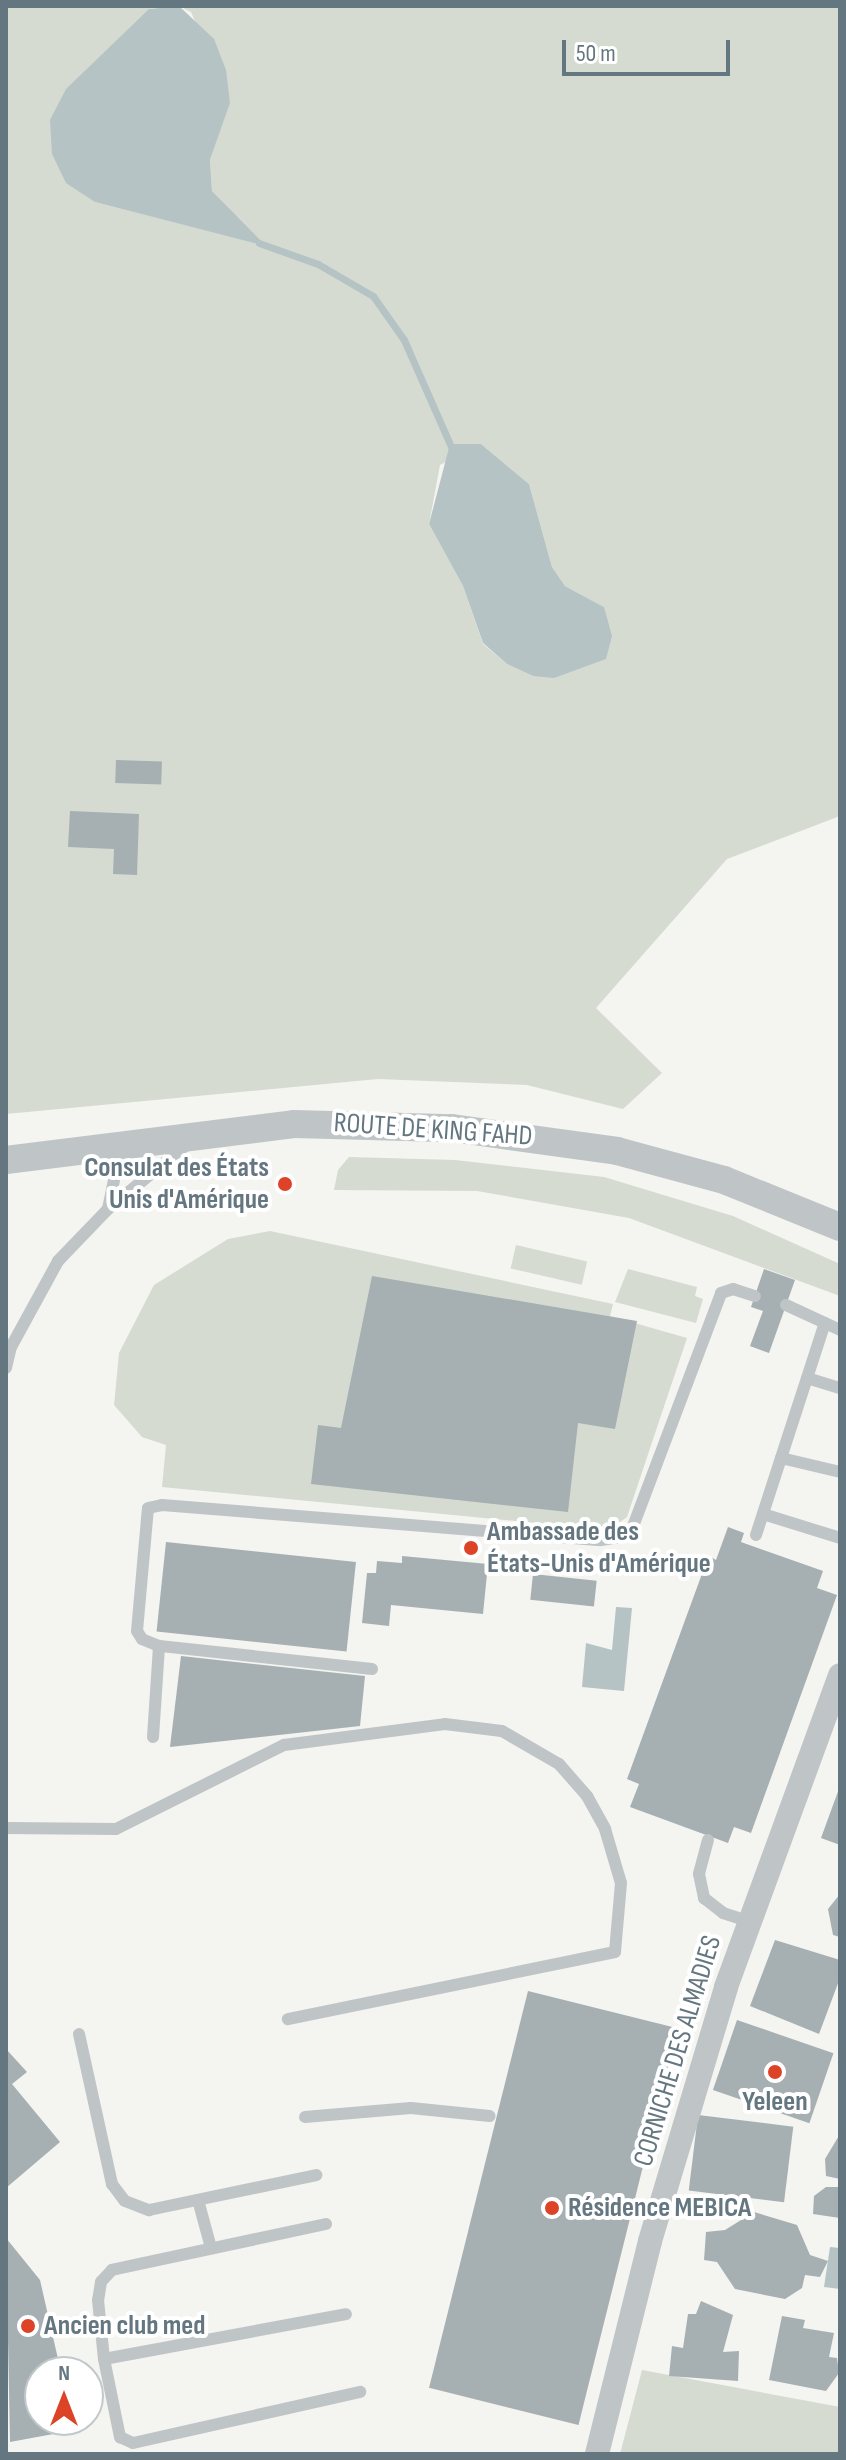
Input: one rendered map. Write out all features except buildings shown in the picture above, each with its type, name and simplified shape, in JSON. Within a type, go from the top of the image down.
[{"type":"street","name":"ROUTE DE KING FAHD","points":[[8,1161],[198,1135],[351,1122],[546,1137],[724,1180],[840,1227]]},
{"type":"street","name":"CORNICHE DES ALMADIES","points":[[597,2454],[650,2241],[751,1922],[840,1675]]},
{"type":"lane","points":[[6,1368],[11,1347],[58,1261],[108,1209],[198,1135]]},
{"type":"lane","points":[[108,1209],[121,1145]]},
{"type":"lane","points":[[372,1669],[159,1646],[137,1631],[148,1508],[154,1504],[601,1540],[621,1537],[632,1529],[721,1293],[733,1289],[755,1296]]},
{"type":"lane","points":[[786,1305],[840,1330]]},
{"type":"lane","points":[[756,1535],[825,1323]]},
{"type":"lane","points":[[807,1378],[840,1388]]},
{"type":"lane","points":[[781,1458],[840,1472]]},
{"type":"lane","points":[[763,1514],[840,1538]]},
{"type":"lane","points":[[153,1737],[159,1646]]},
{"type":"lane","points":[[6,1828],[116,1829],[284,1745],[445,1724],[502,1731],[559,1764],[587,1796],[605,1829],[621,1883],[615,1952],[288,2019]]},
{"type":"lane","points":[[708,1840],[699,1874],[704,1898],[723,1913],[751,1922]]},
{"type":"lane","points":[[79,2034],[112,2184],[125,2201],[149,2210],[316,2175]]},
{"type":"lane","points":[[305,2117],[411,2108],[490,2116]]},
{"type":"lane","points":[[198,2200],[211,2248]]},
{"type":"lane","points":[[104,2356],[98,2300],[101,2282],[112,2270],[326,2224]]},
{"type":"lane","points":[[346,2314],[104,2359],[120,2437],[133,2443],[360,2392]]},
{"type":"shaded area","points":[[6,6],[166,6],[149,9],[95,202],[264,245],[212,191],[210,160],[230,102],[191,12],[179,6],[840,6],[840,816],[727,859],[596,1008],[662,1073],[623,1109],[527,1085],[378,1079],[6,1114]],"holes":[[[481,444],[529,484],[552,567],[565,586],[604,607],[533,676],[507,664],[483,644],[463,586],[429,524],[440,465]]]},
{"type":"shaded area","points":[[179,6],[214,39],[226,70],[230,103],[210,160],[212,191],[266,246],[95,202],[66,183],[52,154],[50,120],[66,89],[149,9]]},
{"type":"shaded area","points":[[450,444],[481,444],[529,484],[552,567],[565,586],[604,607],[612,636],[606,659],[554,678],[533,676],[507,664],[483,643],[463,586],[429,524]]},
{"type":"shaded area","points":[[349,1157],[455,1160],[604,1177],[733,1216],[840,1264],[840,1296],[629,1218],[477,1191],[334,1190],[338,1170]]},
{"type":"shaded area","points":[[270,1231],[613,1304],[610,1316],[687,1338],[627,1517],[609,1530],[162,1487],[166,1445],[142,1437],[114,1405],[119,1353],[154,1285],[228,1239]]},
{"type":"shaded area","points":[[516,1245],[587,1261],[582,1285],[511,1268]]},
{"type":"shaded area","points":[[628,1269],[697,1287],[695,1296],[703,1299],[696,1323],[615,1302]]},
{"type":"shaded area","points":[[616,1607],[632,1608],[624,1691],[582,1687],[586,1643],[612,1650]]},
{"type":"shaded area","points":[[830,2247],[840,2248],[840,2289],[824,2287]]},
{"type":"shaded area","points":[[642,2370],[840,2407],[840,2454],[620,2454]]},
{"type":"waterway","points":[[259,243],[318,264],[373,296],[404,340],[452,449]]},
{"type":"place","name":"Consulat des États Unis d'Amérique","points":[[285,1184]]},
{"type":"place","name":"Ambassade des États-Unis d'Amérique","points":[[471,1548]]},
{"type":"place","name":"Yeleen","points":[[775,2072]]},
{"type":"place","name":"Résidence MEBICA","points":[[552,2208]]},
{"type":"place","name":"Ancien club med","points":[[28,2326]]}]
